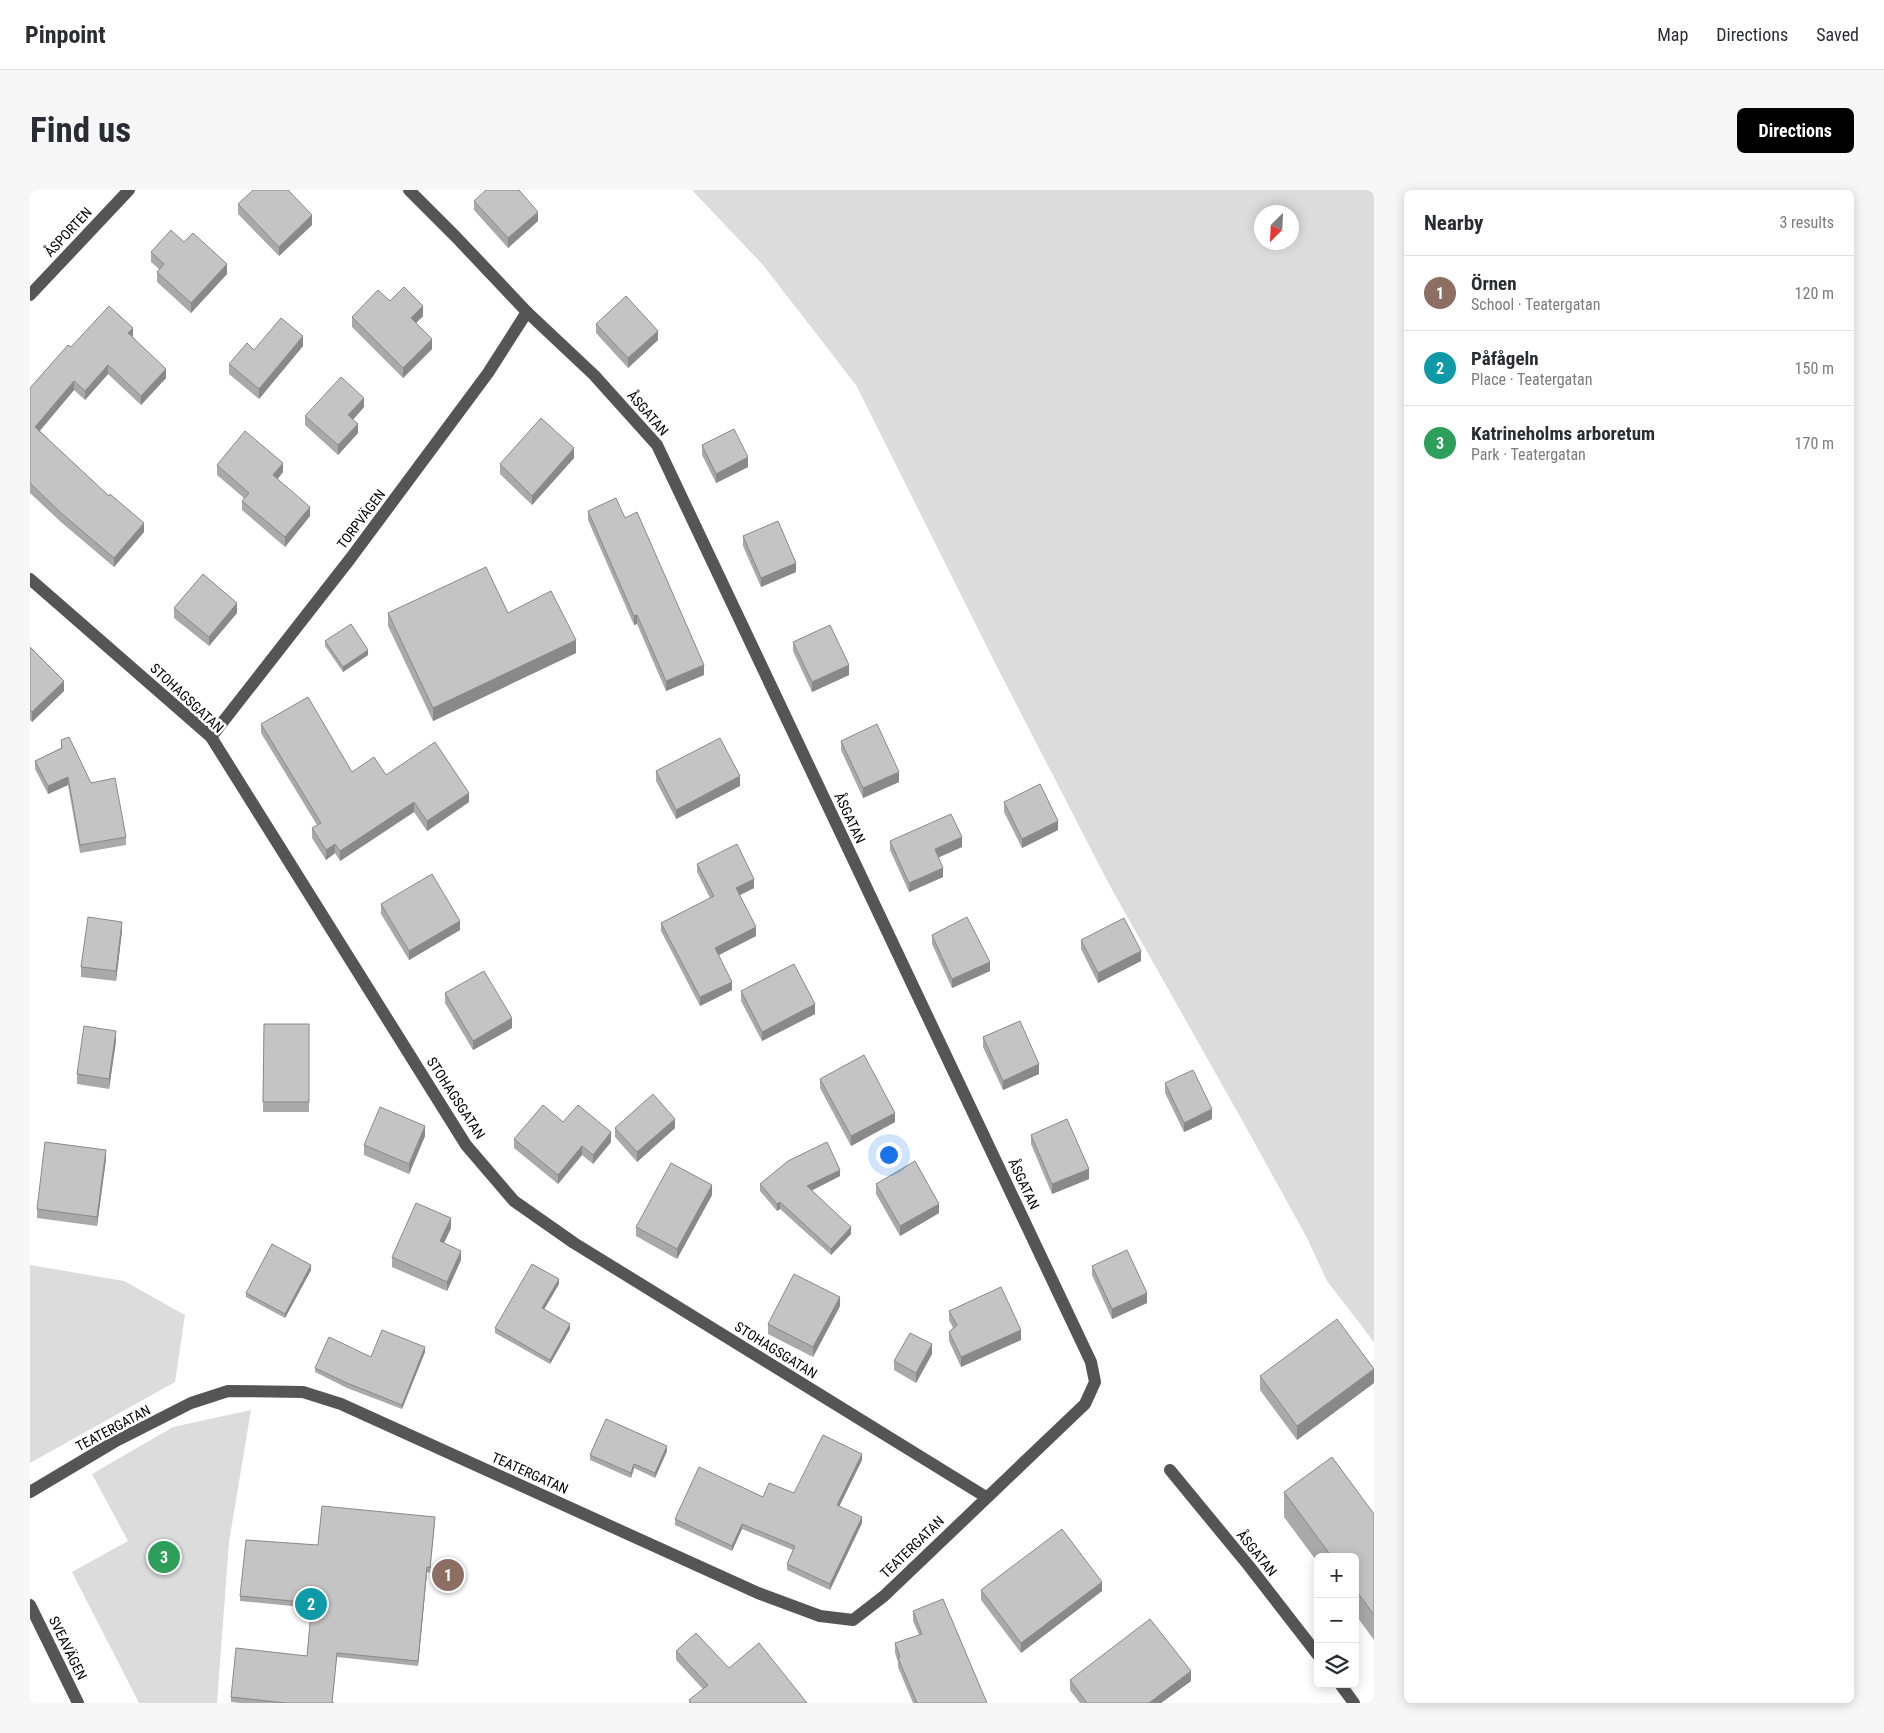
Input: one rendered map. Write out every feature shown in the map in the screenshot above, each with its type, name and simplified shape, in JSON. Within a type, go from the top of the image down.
[{"type":"street","name":"ÅSPORTEN","points":[[30,295],[129,190]]},
{"type":"street","name":"ÅSGATAN","points":[[409,190],[527,312],[594,375],[657,445],[1091,1362],[1095,1382],[1085,1404],[986,1497]]},
{"type":"street","name":"TORPVÄGEN","points":[[211,737],[350,559],[488,373],[527,312]]},
{"type":"street","name":"STOHAGSGATAN","points":[[30,579],[211,737],[466,1145],[514,1201],[574,1243],[986,1497]]},
{"type":"street","name":"TEATERGATAN","points":[[30,1492],[114,1442],[191,1403],[228,1391],[303,1392],[341,1404],[758,1593],[820,1616],[853,1620],[884,1596],[986,1497]]},
{"type":"street","name":"ÅSGATAN","points":[[1170,1470],[1249,1566],[1314,1651]]},
{"type":"street","name":"SVEAVÄGEN","points":[[30,1605],[78,1703]]},
{"type":"street","points":[[1343,1688],[1354,1703]]},
{"type":"shaded area","points":[[692,190],[1374,190],[1374,1342],[1327,1281],[1307,1238],[1110,886],[994,661],[856,385],[763,265]]},
{"type":"shaded area","points":[[30,1265],[124,1281],[185,1315],[175,1382],[30,1463]]},
{"type":"shaded area","points":[[251,1410],[229,1542],[217,1703],[139,1703],[72,1572],[128,1541],[92,1474],[173,1427]]},
{"type":"building","points":[[253,190],[288,190],[312,215],[279,247],[238,204]]},
{"type":"building","points":[[486,190],[519,190],[538,212],[508,238],[474,201]]},
{"type":"building","points":[[171,230],[184,242],[193,233],[227,264],[191,303],[157,272],[164,264],[151,252]]},
{"type":"building","points":[[404,287],[423,306],[411,318],[432,339],[403,368],[352,317],[378,290],[390,301]]},
{"type":"building","points":[[626,296],[658,331],[628,358],[596,324]]},
{"type":"building","points":[[109,306],[133,328],[128,333],[166,369],[141,396],[108,365],[85,391],[74,381],[35,427],[109,496],[110,494],[144,523],[114,558],[61,513],[30,483],[30,388],[68,345],[71,347]]},
{"type":"building","points":[[281,318],[303,336],[259,389],[229,364],[247,343],[254,350]]},
{"type":"building","points":[[341,377],[364,398],[348,415],[358,424],[338,445],[305,416]]},
{"type":"building","points":[[541,418],[574,448],[532,496],[500,464]]},
{"type":"building","points":[[734,429],[748,457],[716,474],[702,445]]},
{"type":"building","points":[[245,431],[283,463],[273,475],[310,507],[285,537],[242,501],[249,493],[217,465]]},
{"type":"building","points":[[616,498],[625,518],[637,512],[704,665],[666,681],[637,615],[634,616],[588,511]]},
{"type":"building","points":[[778,521],[796,563],[761,578],[743,536]]},
{"type":"building","points":[[486,567],[508,613],[551,591],[576,640],[433,708],[388,613]]},
{"type":"building","points":[[203,574],[237,603],[209,637],[174,608]]},
{"type":"building","points":[[351,624],[368,650],[343,667],[325,641]]},
{"type":"building","points":[[830,625],[849,665],[812,682],[793,642]]},
{"type":"building","points":[[30,647],[64,681],[32,712],[30,710]]},
{"type":"building","points":[[308,697],[352,772],[374,757],[386,775],[435,742],[469,793],[427,821],[414,802],[340,851],[335,844],[326,850],[312,828],[321,823],[261,724]]},
{"type":"building","points":[[877,724],[899,772],[863,788],[841,741]]},
{"type":"building","points":[[69,737],[91,783],[115,778],[126,837],[80,845],[68,777],[48,786],[35,761],[62,748],[61,740]]},
{"type":"building","points":[[720,738],[740,776],[676,810],[656,771]]},
{"type":"building","points":[[1040,784],[1058,821],[1022,839],[1004,802]]},
{"type":"building","points":[[951,814],[962,837],[935,849],[943,868],[909,883],[890,841]]},
{"type":"building","points":[[737,844],[754,879],[736,888],[756,927],[715,948],[732,982],[700,997],[661,923],[714,896],[697,864]]},
{"type":"building","points":[[432,874],[460,921],[409,951],[381,904]]},
{"type":"building","points":[[88,917],[122,922],[116,971],[81,967]]},
{"type":"building","points":[[967,917],[990,962],[952,979],[932,935]]},
{"type":"building","points":[[1124,918],[1141,951],[1098,973],[1081,940]]},
{"type":"building","points":[[794,964],[815,1004],[762,1032],[741,991]]},
{"type":"building","points":[[484,971],[512,1018],[473,1041],[445,993]]},
{"type":"building","points":[[1020,1021],[1039,1064],[1003,1081],[983,1037]]},
{"type":"building","points":[[264,1024],[309,1024],[309,1102],[263,1102]]},
{"type":"building","points":[[84,1026],[116,1031],[109,1079],[77,1074]]},
{"type":"building","points":[[864,1055],[895,1113],[851,1136],[820,1079]]},
{"type":"building","points":[[1193,1070],[1212,1109],[1184,1123],[1165,1083]]},
{"type":"building","points":[[653,1094],[675,1119],[637,1152],[615,1128]]},
{"type":"building","points":[[543,1105],[563,1122],[578,1105],[611,1132],[593,1155],[582,1146],[558,1175],[514,1139]]},
{"type":"building","points":[[380,1107],[425,1126],[409,1164],[364,1145]]},
{"type":"building","points":[[1067,1119],[1089,1169],[1052,1184],[1031,1135]]},
{"type":"building","points":[[45,1142],[106,1150],[97,1217],[37,1209]]},
{"type":"building","points":[[827,1142],[840,1170],[807,1186],[851,1227],[831,1249],[780,1202],[777,1204],[760,1184],[788,1161]]},
{"type":"building","points":[[915,1161],[939,1204],[900,1226],[876,1184]]},
{"type":"building","points":[[671,1163],[712,1185],[677,1249],[636,1227]]},
{"type":"building","points":[[416,1203],[451,1218],[440,1241],[461,1251],[447,1282],[392,1257]]},
{"type":"building","points":[[272,1244],[311,1265],[285,1314],[246,1293]]},
{"type":"building","points":[[1127,1250],[1147,1293],[1112,1309],[1092,1266]]},
{"type":"building","points":[[532,1264],[559,1279],[542,1308],[570,1324],[550,1360],[495,1328]]},
{"type":"building","points":[[794,1274],[840,1297],[813,1347],[768,1324]]},
{"type":"building","points":[[1001,1287],[1021,1330],[961,1357],[949,1332],[957,1325],[949,1311]]},
{"type":"building","points":[[1337,1319],[1374,1369],[1297,1426],[1260,1376]]},
{"type":"building","points":[[382,1330],[425,1347],[402,1405],[315,1368],[329,1337],[371,1357]]},
{"type":"building","points":[[910,1333],[932,1344],[916,1373],[894,1361]]},
{"type":"building","points":[[606,1419],[667,1446],[655,1473],[634,1464],[631,1473],[590,1455]]},
{"type":"building","points":[[823,1435],[862,1454],[837,1505],[862,1517],[830,1584],[787,1564],[795,1546],[742,1524],[732,1546],[675,1519],[699,1467],[763,1497],[769,1483],[794,1493]]},
{"type":"building","points":[[1332,1457],[1374,1514],[1374,1615],[1359,1594],[1359,1553],[1329,1553],[1284,1492]]},
{"type":"building","points":[[322,1506],[435,1517],[430,1568],[427,1567],[418,1661],[337,1653],[332,1703],[286,1703],[231,1697],[236,1648],[307,1656],[312,1603],[240,1596],[246,1540],[318,1545]]},
{"type":"building","points":[[1062,1529],[1102,1582],[1021,1643],[981,1590]]},
{"type":"building","points":[[943,1599],[987,1703],[917,1703],[898,1658],[900,1657],[895,1643],[922,1634],[913,1611]]},
{"type":"building","points":[[1150,1619],[1191,1671],[1149,1703],[1087,1703],[1070,1680]]},
{"type":"building","points":[[696,1633],[729,1668],[759,1643],[807,1703],[691,1703],[689,1700],[708,1685],[676,1651]]},
{"type":"place","name":"Katrineholms arboretum","points":[[164,1557]]},
{"type":"place","name":"Örnen","points":[[448,1575]]},
{"type":"place","name":"Påfågeln","points":[[311,1604]]}]
